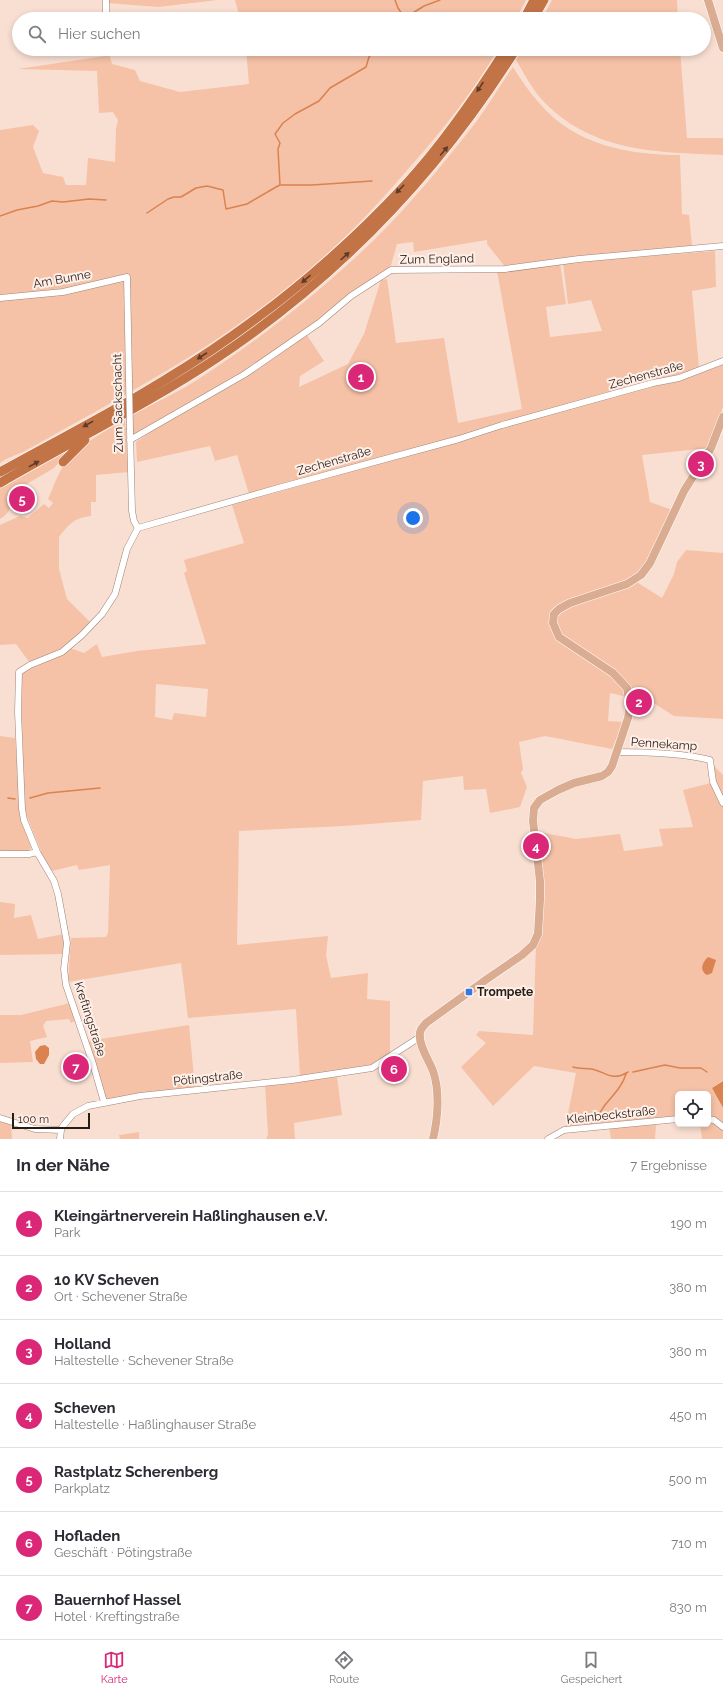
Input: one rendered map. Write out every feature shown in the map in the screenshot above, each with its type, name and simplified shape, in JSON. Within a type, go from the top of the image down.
[{"type":"highway","points":[[528,12],[534,0]]},
{"type":"highway","points":[[537,12],[544,0]]},
{"type":"highway","points":[[0,472],[167,378],[231,337],[293,291],[337,253],[406,183],[455,124],[501,56]]},
{"type":"highway","points":[[0,483],[137,407],[217,358],[306,291],[379,224],[423,177],[477,108],[511,56]]},
{"type":"highway","points":[[63,462],[77,447],[100,427]]},
{"type":"main road","points":[[708,0],[719,24],[723,48]]},
{"type":"main road","points":[[433,1139],[437,1092],[433,1072],[420,1037],[420,1030],[426,1023],[522,955],[533,945],[539,927],[540,894],[533,812],[537,802],[574,783],[605,774],[612,766],[630,711],[627,688],[613,672],[559,637],[553,623],[553,619],[559,608],[626,584],[641,575],[650,563],[684,491],[711,448],[723,416]]},
{"type":"street","points":[[106,0],[106,12]]},
{"type":"street","name":"Zum England","points":[[130,440],[246,374],[319,323],[351,296],[391,270],[505,269],[579,259],[723,246]]},
{"type":"street","name":"Zum Sackschacht","points":[[127,277],[132,511],[134,521],[138,528]]},
{"type":"street","name":"Am Bunne","points":[[0,298],[63,292],[127,277]]},
{"type":"street","name":"Zechenstraße","points":[[138,528],[459,439],[502,425],[653,383],[678,378],[723,361]]},
{"type":"street","name":"Kreftingstraße","points":[[104,1102],[94,1064],[66,985],[64,969],[67,942],[58,894],[54,881],[37,852],[24,820],[22,809],[18,712],[19,672],[30,665],[62,652],[82,635],[102,614],[114,594],[127,549],[138,528]]},
{"type":"street","name":"Pennekamp","points":[[616,752],[645,752],[699,757],[710,760],[712,782],[723,803]]},
{"type":"street","points":[[0,854],[29,854],[37,852]]},
{"type":"street","name":"Pötingstraße","points":[[61,1130],[73,1114],[81,1109],[104,1102],[140,1096],[338,1075],[372,1068],[420,1037]]},
{"type":"street","points":[[0,1118],[35,1129],[61,1130],[60,1139]]},
{"type":"street","name":"Kleinbeckstraße","points":[[548,1139],[564,1130],[675,1119]]},
{"type":"street","points":[[711,1120],[723,1127]]},
{"type":"shaded area","points":[[107,0],[218,0],[158,7],[107,3]]},
{"type":"shaded area","points":[[235,0],[526,0],[520,12],[238,12]]},
{"type":"shaded area","points":[[552,0],[677,0],[678,12],[546,12]]},
{"type":"shaded area","points":[[110,56],[112,64],[135,70],[140,81],[180,92],[249,84],[247,56],[494,56],[468,96],[421,154],[379,202],[331,250],[299,278],[247,318],[211,343],[95,412],[25,451],[0,463],[0,130],[33,125],[39,131],[33,147],[43,173],[63,177],[66,185],[86,185],[88,158],[115,162],[116,129],[118,120],[113,112],[99,113],[97,71],[18,69]]},
{"type":"shaded area","points":[[519,56],[681,56],[687,138],[723,138],[723,155],[675,153],[628,147],[606,141],[585,132],[564,119],[545,103],[529,83],[516,60]]},
{"type":"shaded area","points":[[513,67],[522,82],[554,118],[569,129],[586,138],[623,150],[642,153],[680,155],[682,214],[689,215],[692,246],[506,268],[487,244],[487,240],[414,252],[413,242],[397,244],[390,269],[305,332],[324,361],[300,376],[299,387],[348,364],[364,334],[381,280],[387,279],[396,343],[444,338],[458,423],[522,409],[497,271],[560,263],[566,304],[546,307],[550,337],[602,331],[591,300],[568,304],[563,263],[715,251],[716,287],[692,291],[699,368],[665,378],[670,383],[723,363],[723,406],[714,436],[708,448],[642,455],[650,502],[672,510],[654,551],[640,573],[626,582],[614,587],[558,607],[554,629],[606,669],[623,688],[627,697],[610,693],[608,721],[624,722],[612,749],[545,736],[519,742],[523,769],[521,773],[527,787],[520,807],[490,813],[486,789],[464,790],[463,776],[423,781],[421,820],[344,826],[239,831],[237,945],[328,936],[326,955],[331,978],[368,973],[367,999],[390,1001],[390,1054],[375,1064],[300,1077],[296,1009],[188,1018],[181,963],[68,982],[71,938],[106,937],[108,933],[110,865],[79,870],[77,865],[52,871],[41,858],[41,851],[24,809],[21,675],[26,670],[70,648],[84,653],[97,644],[102,657],[137,651],[206,644],[184,573],[187,571],[184,560],[244,543],[232,505],[461,440],[249,494],[237,455],[215,461],[210,446],[137,462],[136,442],[165,422],[133,436],[133,415],[189,385],[243,349],[310,297],[373,241],[400,213],[464,137],[481,115]],"holes":[[[156,684],[208,689],[206,717],[174,713],[172,720],[155,717]]]},
{"type":"shaded area","points":[[125,420],[129,472],[96,475],[96,502],[91,502],[91,516],[80,518],[72,522],[59,537],[59,569],[67,599],[91,623],[62,650],[30,663],[16,644],[0,645],[0,525],[20,516],[28,518],[44,504],[49,508],[53,503],[48,499],[59,474],[67,461],[87,443]]},
{"type":"shaded area","points":[[71,449],[54,468],[15,491],[7,514],[0,519],[0,489]]},
{"type":"shaded area","points":[[686,550],[723,553],[723,719],[674,716],[628,687],[557,632],[556,614],[559,609],[635,581],[662,598],[674,574],[677,562]]},
{"type":"shaded area","points":[[0,736],[15,738],[21,815],[31,848],[27,852],[3,852],[0,850]]},
{"type":"shaded area","points":[[711,763],[723,775],[723,800],[714,782]]},
{"type":"shaded area","points":[[711,783],[723,802],[723,1080],[712,1088],[723,1109],[723,1125],[711,1119],[711,1091],[675,1091],[675,1117],[609,1122],[565,1129],[576,1073],[534,1066],[493,1106],[461,1067],[486,1043],[476,1035],[479,1031],[533,1035],[536,945],[542,906],[542,849],[539,832],[576,839],[620,834],[624,851],[663,846],[659,829],[693,827],[683,790]]},
{"type":"shaded area","points":[[0,902],[15,904],[14,918],[31,915],[38,939],[64,934],[65,954],[0,955]]},
{"type":"shaded area","points":[[708,957],[716,960],[712,973],[707,975],[704,973],[702,966]]},
{"type":"shaded area","points":[[70,1003],[77,1020],[71,1023],[69,1019],[46,1021],[43,1026],[47,1037],[30,1041],[33,1062],[0,1063],[0,1015],[21,1015]]},
{"type":"shaded area","points":[[189,1025],[195,1088],[105,1099],[88,1041]]},
{"type":"shaded area","points":[[45,1045],[49,1048],[49,1055],[44,1064],[40,1064],[36,1059],[35,1052],[40,1046]]},
{"type":"shaded area","points":[[337,1077],[342,1115],[294,1123],[295,1139],[266,1139],[268,1135],[265,1085]]},
{"type":"shaded area","points":[[723,1081],[723,1108],[712,1088]]},
{"type":"shaded area","points":[[0,1119],[11,1122],[12,1139],[0,1139]]},
{"type":"shaded area","points":[[711,1122],[723,1130],[723,1139],[702,1139],[700,1127],[711,1127]]},
{"type":"shaded area","points":[[656,1124],[655,1139],[611,1139],[609,1127]]},
{"type":"shaded area","points":[[139,1132],[139,1139],[120,1139],[119,1135]]},
{"type":"waterway","points":[[395,0],[401,12]]},
{"type":"waterway","points":[[414,12],[424,6],[440,0]]},
{"type":"waterway","points":[[147,213],[168,199],[181,197],[196,188],[207,186],[223,190],[226,209],[247,204],[280,185],[278,149],[280,143],[275,134],[283,123],[295,114],[319,101],[330,88],[366,67],[370,56]]},
{"type":"waterway","points":[[280,185],[312,185],[372,181]]},
{"type":"waterway","points":[[0,216],[52,201],[63,202],[89,199],[106,200]]},
{"type":"waterway","points":[[30,798],[48,793],[100,788]]},
{"type":"waterway","points":[[8,798],[15,799]]},
{"type":"waterway","points":[[633,1072],[665,1065],[680,1068],[701,1068],[707,1072]]},
{"type":"waterway","points":[[573,1067],[597,1070],[613,1076],[622,1075],[628,1072]]},
{"type":"waterway","points":[[592,1123],[620,1087],[626,1074]]},
{"type":"place","name":"Kleingärtnerverein Haßlinghausen e.V.","points":[[361,377]]},
{"type":"place","name":"Holland","points":[[701,464]]},
{"type":"place","name":"Rastplatz Scherenberg","points":[[22,499]]},
{"type":"place","name":"10 KV Scheven","points":[[639,702]]},
{"type":"place","name":"Scheven","points":[[536,846]]},
{"type":"place","name":"Trompete","points":[[469,992]]},
{"type":"place","name":"Bauernhof Hassel","points":[[76,1067]]},
{"type":"place","name":"Hofladen","points":[[394,1069]]}]
